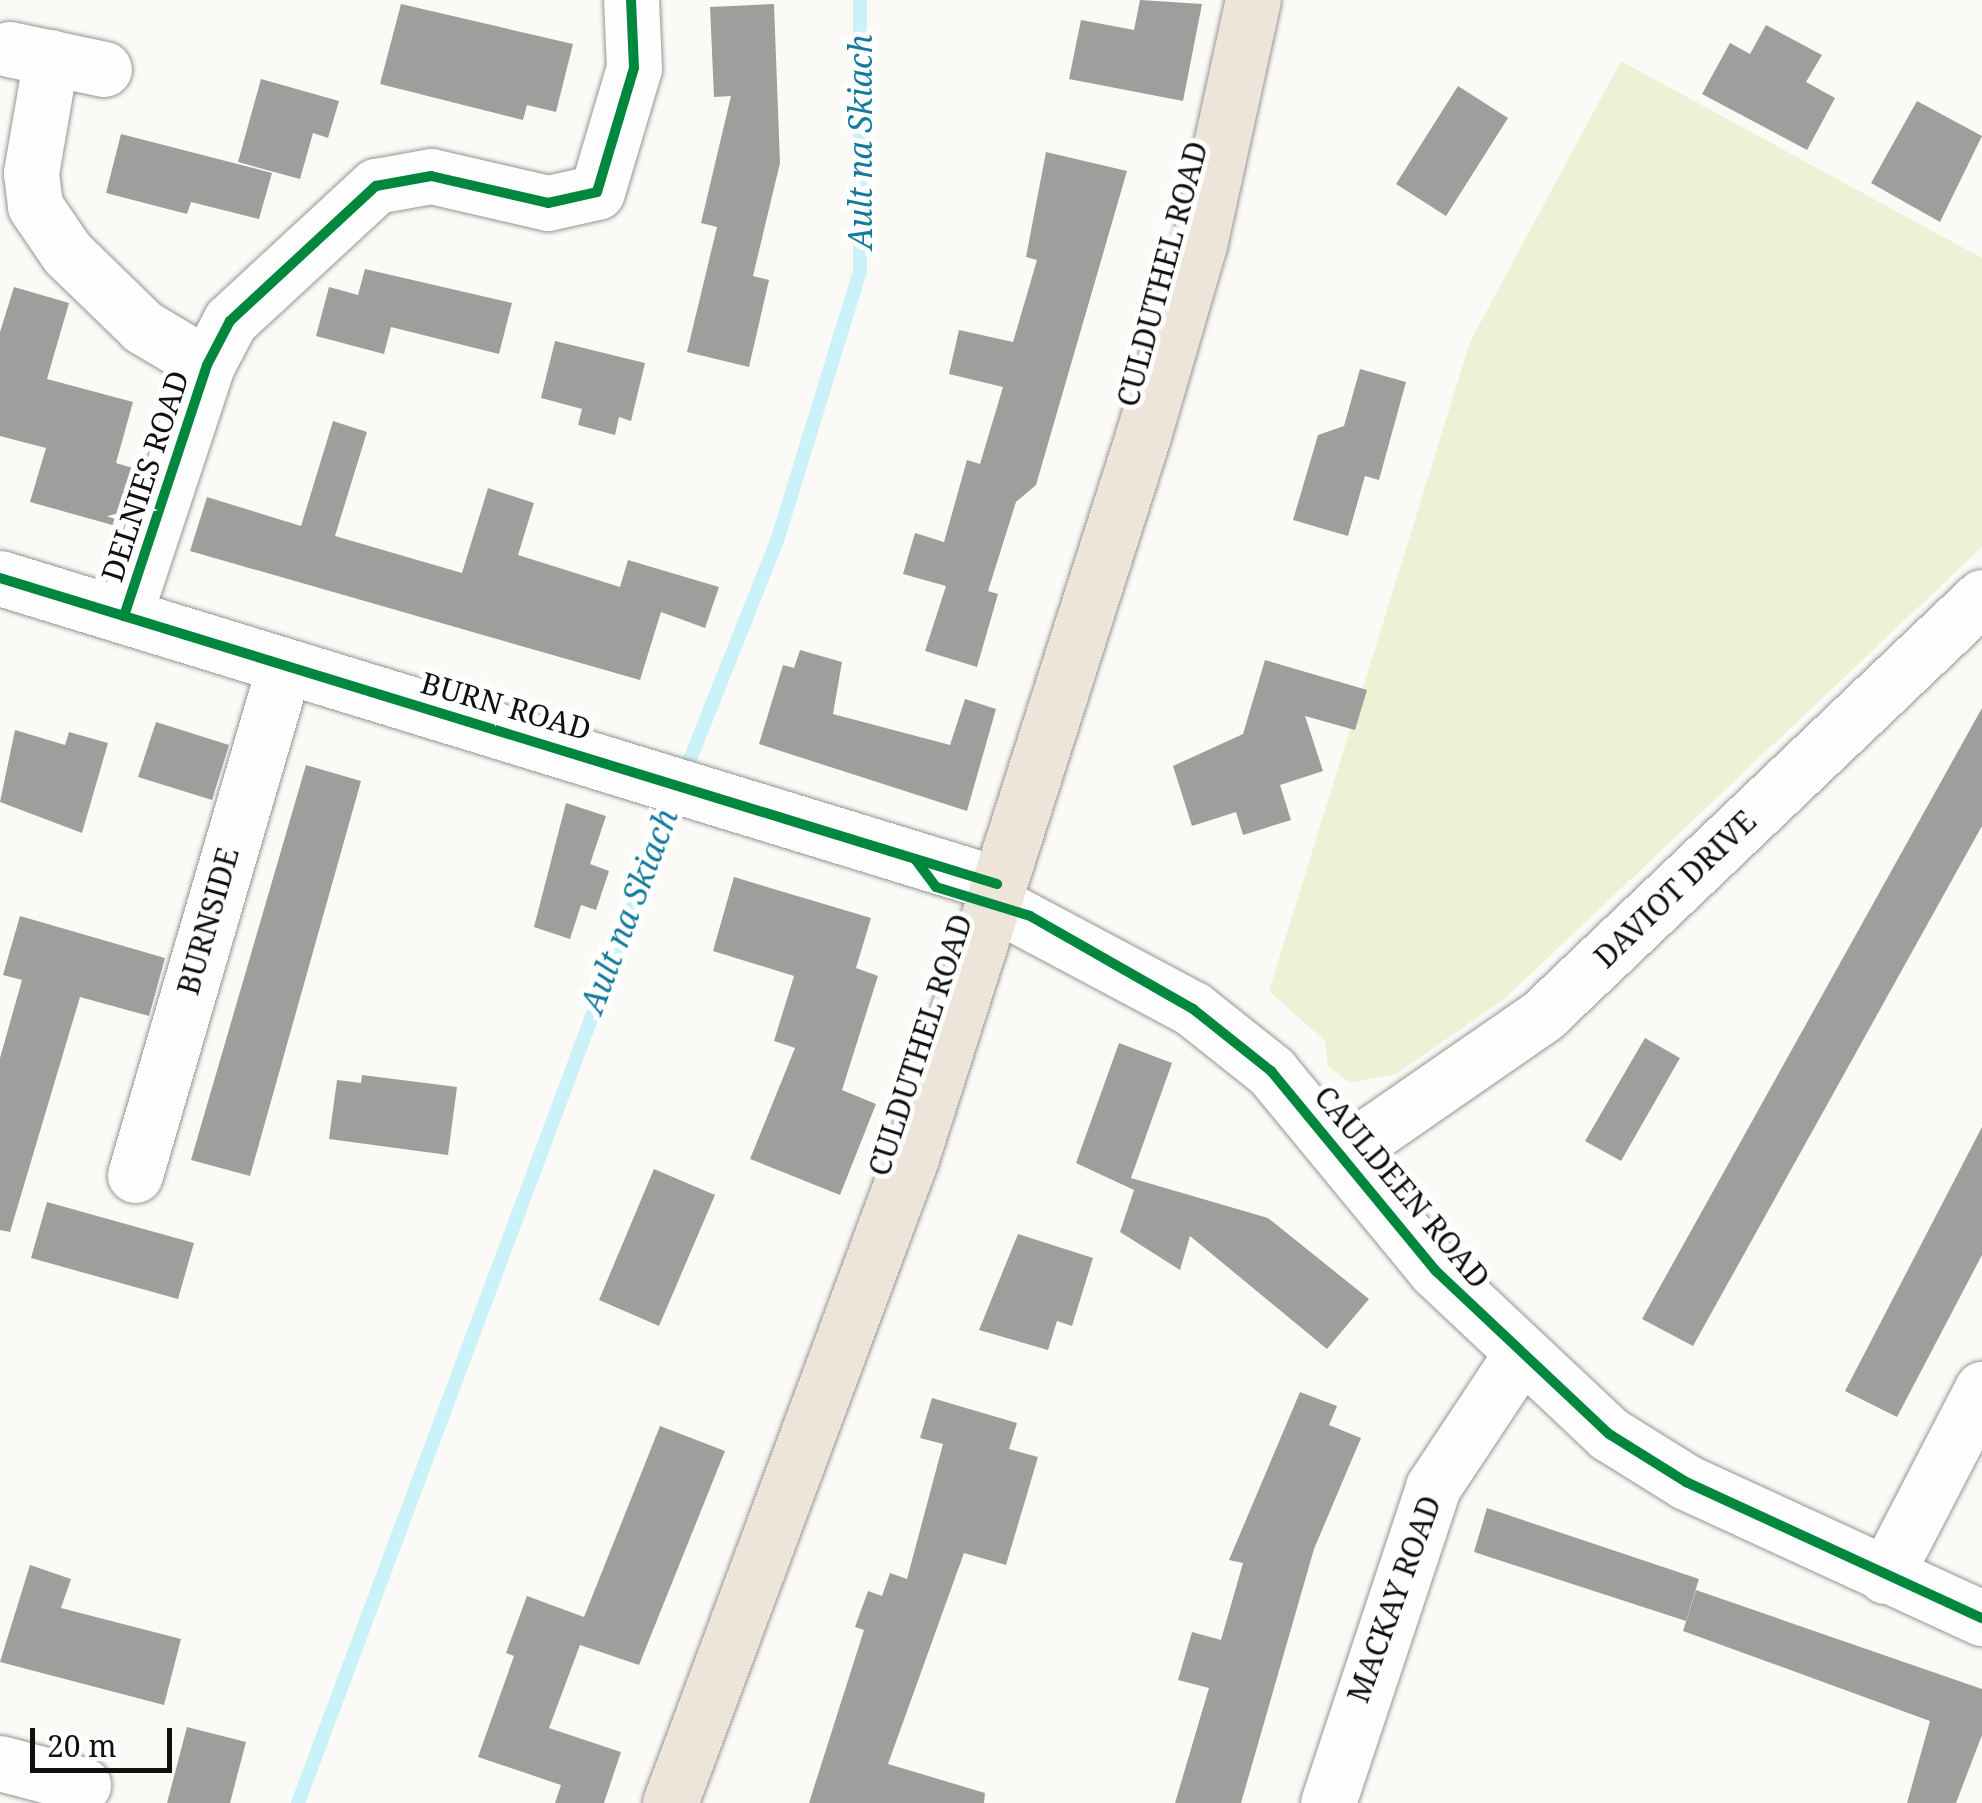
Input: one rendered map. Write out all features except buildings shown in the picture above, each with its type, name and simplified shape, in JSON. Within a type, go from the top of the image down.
[{"type":"main road","name":"CULDUTHEL ROAD","points":[[670,1803],[912,1158],[1194,264],[1254,0]]},
{"type":"street","name":"DELNIES ROAD","points":[[124,616],[206,365],[262,283],[376,186],[430,176],[562,203],[596,192],[634,68],[632,0]]},
{"type":"street","points":[[104,69],[30,53],[35,206],[66,253],[132,317],[206,365]]},
{"type":"street","name":"BURN ROAD","points":[[0,578],[284,667],[650,774],[915,859],[995,893]]},
{"type":"street","name":"DAVIOT DRIVE","points":[[1344,1153],[1543,1015],[1982,596]]},
{"type":"street","name":"BURNSIDE","points":[[135,1175],[284,667]]},
{"type":"street","name":"CAULDEEN ROAD","points":[[995,893],[1193,1009],[1271,1071],[1344,1153],[1436,1271],[1519,1357],[1609,1434],[1686,1482],[1982,1618]]},
{"type":"street","name":"MACKAY ROAD","points":[[1328,1803],[1433,1487],[1519,1357]]},
{"type":"street","points":[[1884,1576],[1982,1388]]},
{"type":"green space","points":[[1621,61],[1982,258],[1982,547],[1503,1000],[1396,1074],[1350,1083],[1328,1066],[1325,1041],[1269,991],[1470,342]]},
{"type":"waterway","name":"Ault na Skiach","points":[[683,777],[777,541],[860,272],[860,0]]},
{"type":"waterway","name":"Ault na Skiach","points":[[298,1803],[674,797]]},
{"type":"cycle path","points":[[124,616],[207,365],[230,321],[376,186],[431,176],[548,203],[597,192],[634,68],[631,0]]},
{"type":"cycle path","points":[[0,578],[997,884]]},
{"type":"cycle path","points":[[915,859],[936,887],[1030,916],[1193,1009],[1271,1071],[1436,1271],[1609,1434],[1686,1482],[1982,1618]]}]
